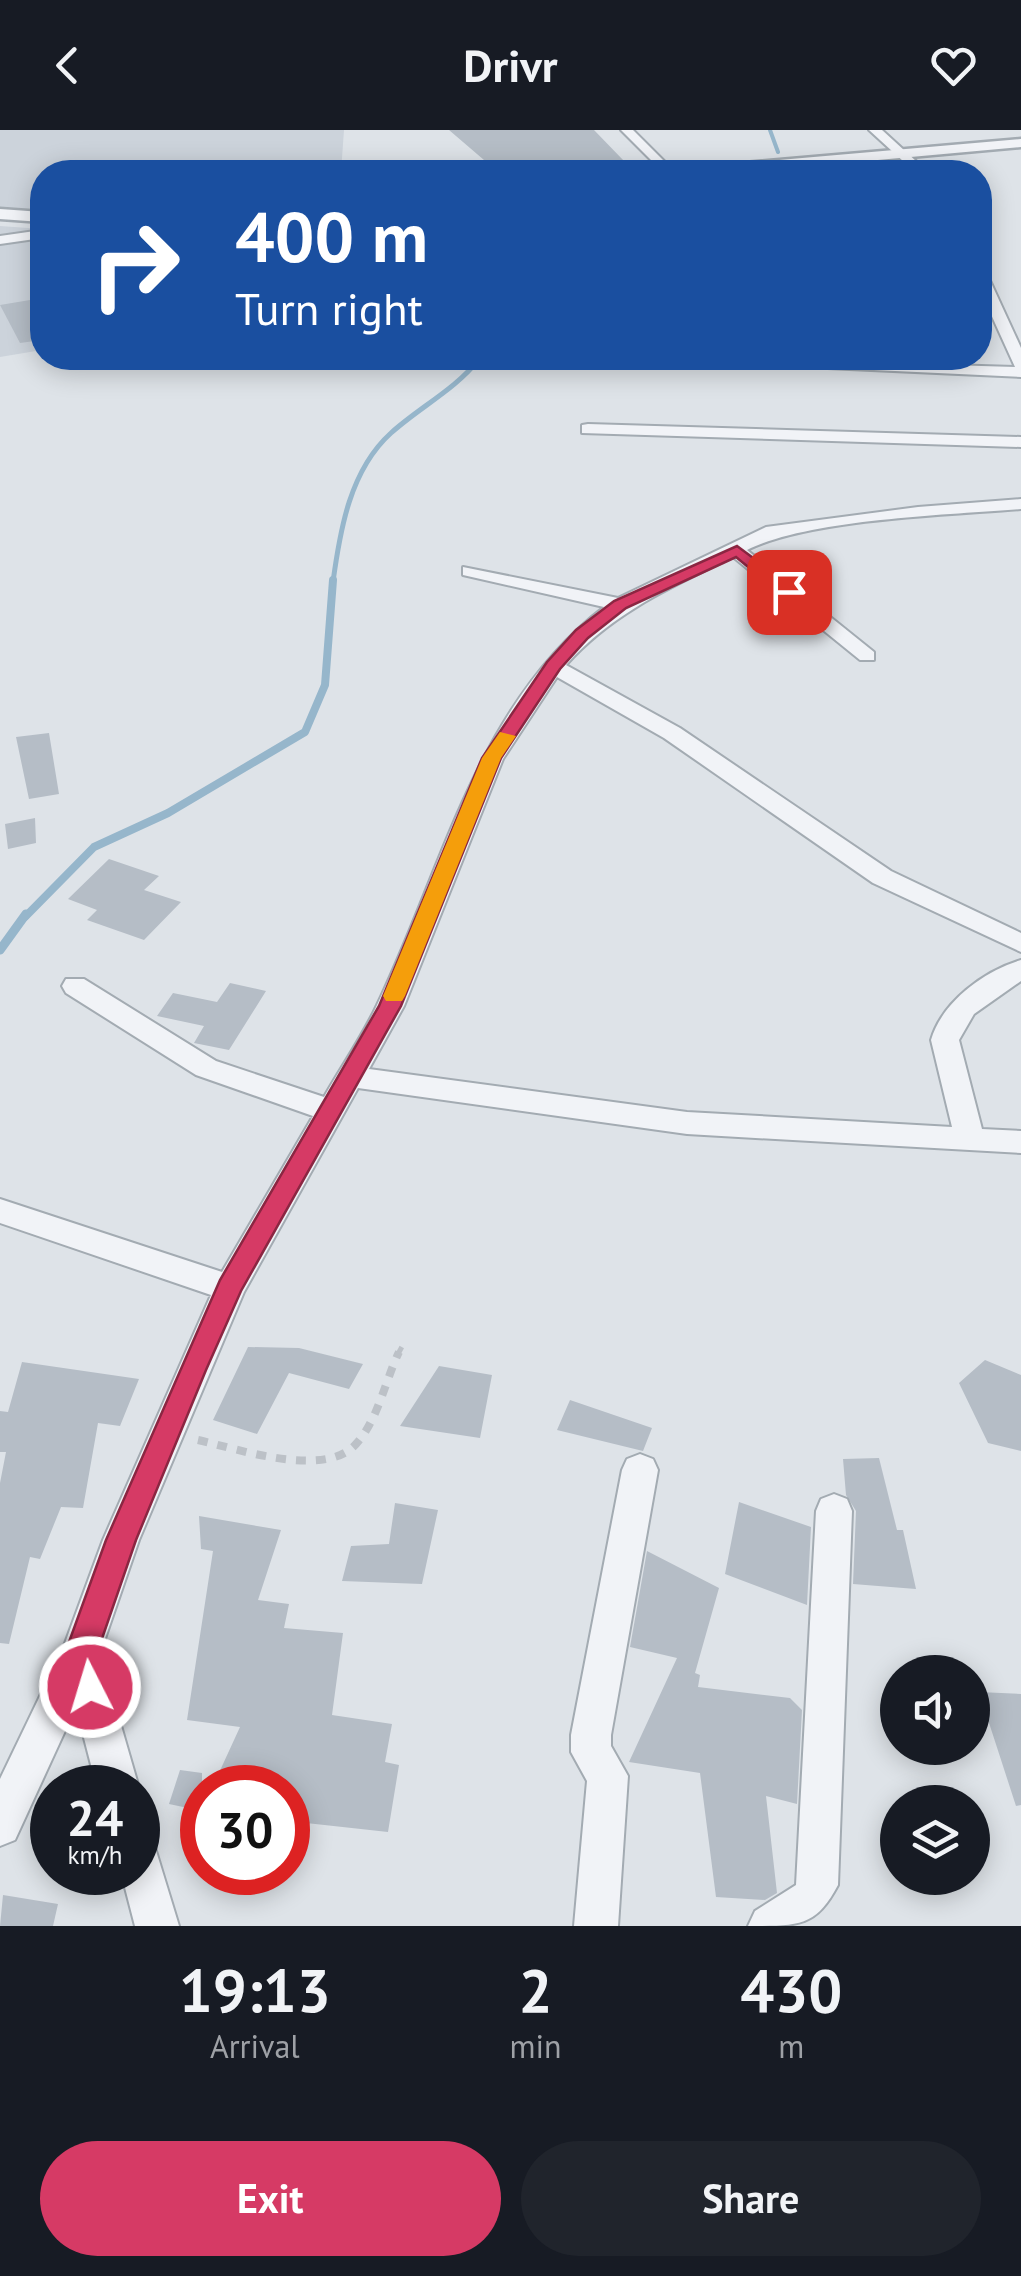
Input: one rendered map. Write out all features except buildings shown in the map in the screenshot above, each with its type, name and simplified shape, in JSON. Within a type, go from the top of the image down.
[{"type":"street","points":[[627,130],[657,160]]},
{"type":"street","points":[[874,130],[908,160]]},
{"type":"street","points":[[877,160],[1021,146]]},
{"type":"street","points":[[863,160],[904,157]]},
{"type":"street","points":[[0,217],[30,220]]},
{"type":"street","points":[[0,240],[30,236]]},
{"type":"street","points":[[992,315],[1021,368]]},
{"type":"street","points":[[992,367],[1021,368]]},
{"type":"street","points":[[588,429],[1021,442]]},
{"type":"street","points":[[0,1825],[81,1653],[166,1433],[230,1288],[390,1006],[492,758],[553,666],[582,634],[620,605],[766,533],[788,527],[1021,504]]},
{"type":"street","points":[[737,550],[867,656]]},
{"type":"street","points":[[470,571],[620,605]]},
{"type":"street","points":[[553,666],[672,732],[882,877],[1021,943]]},
{"type":"street","points":[[969,1137],[945,1040],[947,1026],[960,1010],[1021,969]]},
{"type":"street","points":[[75,986],[206,1068],[332,1112]]},
{"type":"street","points":[[352,1077],[687,1124],[1021,1142]]},
{"type":"street","points":[[0,1211],[230,1288]]},
{"type":"street","points":[[596,1926],[608,1776],[592,1752],[592,1735],[640,1470]]},
{"type":"street","points":[[770,1926],[810,1902],[817,1884],[834,1511]]},
{"type":"street","points":[[81,1653],[112,1765]]},
{"type":"street","points":[[149,1895],[157,1926]]},
{"type":"path","points":[[166,1433],[295,1460],[339,1458],[356,1445],[405,1341]]},
{"type":"shaded area","points":[[0,130],[344,130],[342,160],[30,160],[30,212],[0,209]]},
{"type":"shaded area","points":[[0,226],[30,228],[30,352],[0,357]]},
{"type":"waterway","points":[[770,130],[778,152]]},
{"type":"waterway","points":[[333,582],[349,502],[366,465],[391,433],[469,370]]},
{"type":"waterway","points":[[25,917],[94,847],[168,813],[305,732],[325,685],[333,580]]},
{"type":"waterway","points":[[0,950],[26,914]]},
{"type":"slow traffic","points":[[394,996],[492,758],[507,736]]},
{"type":"route","points":[[90,1687],[81,1653],[121,1540],[192,1370],[230,1288],[390,1006],[492,758],[553,666],[582,634],[620,605],[737,550],[789,592]]}]
